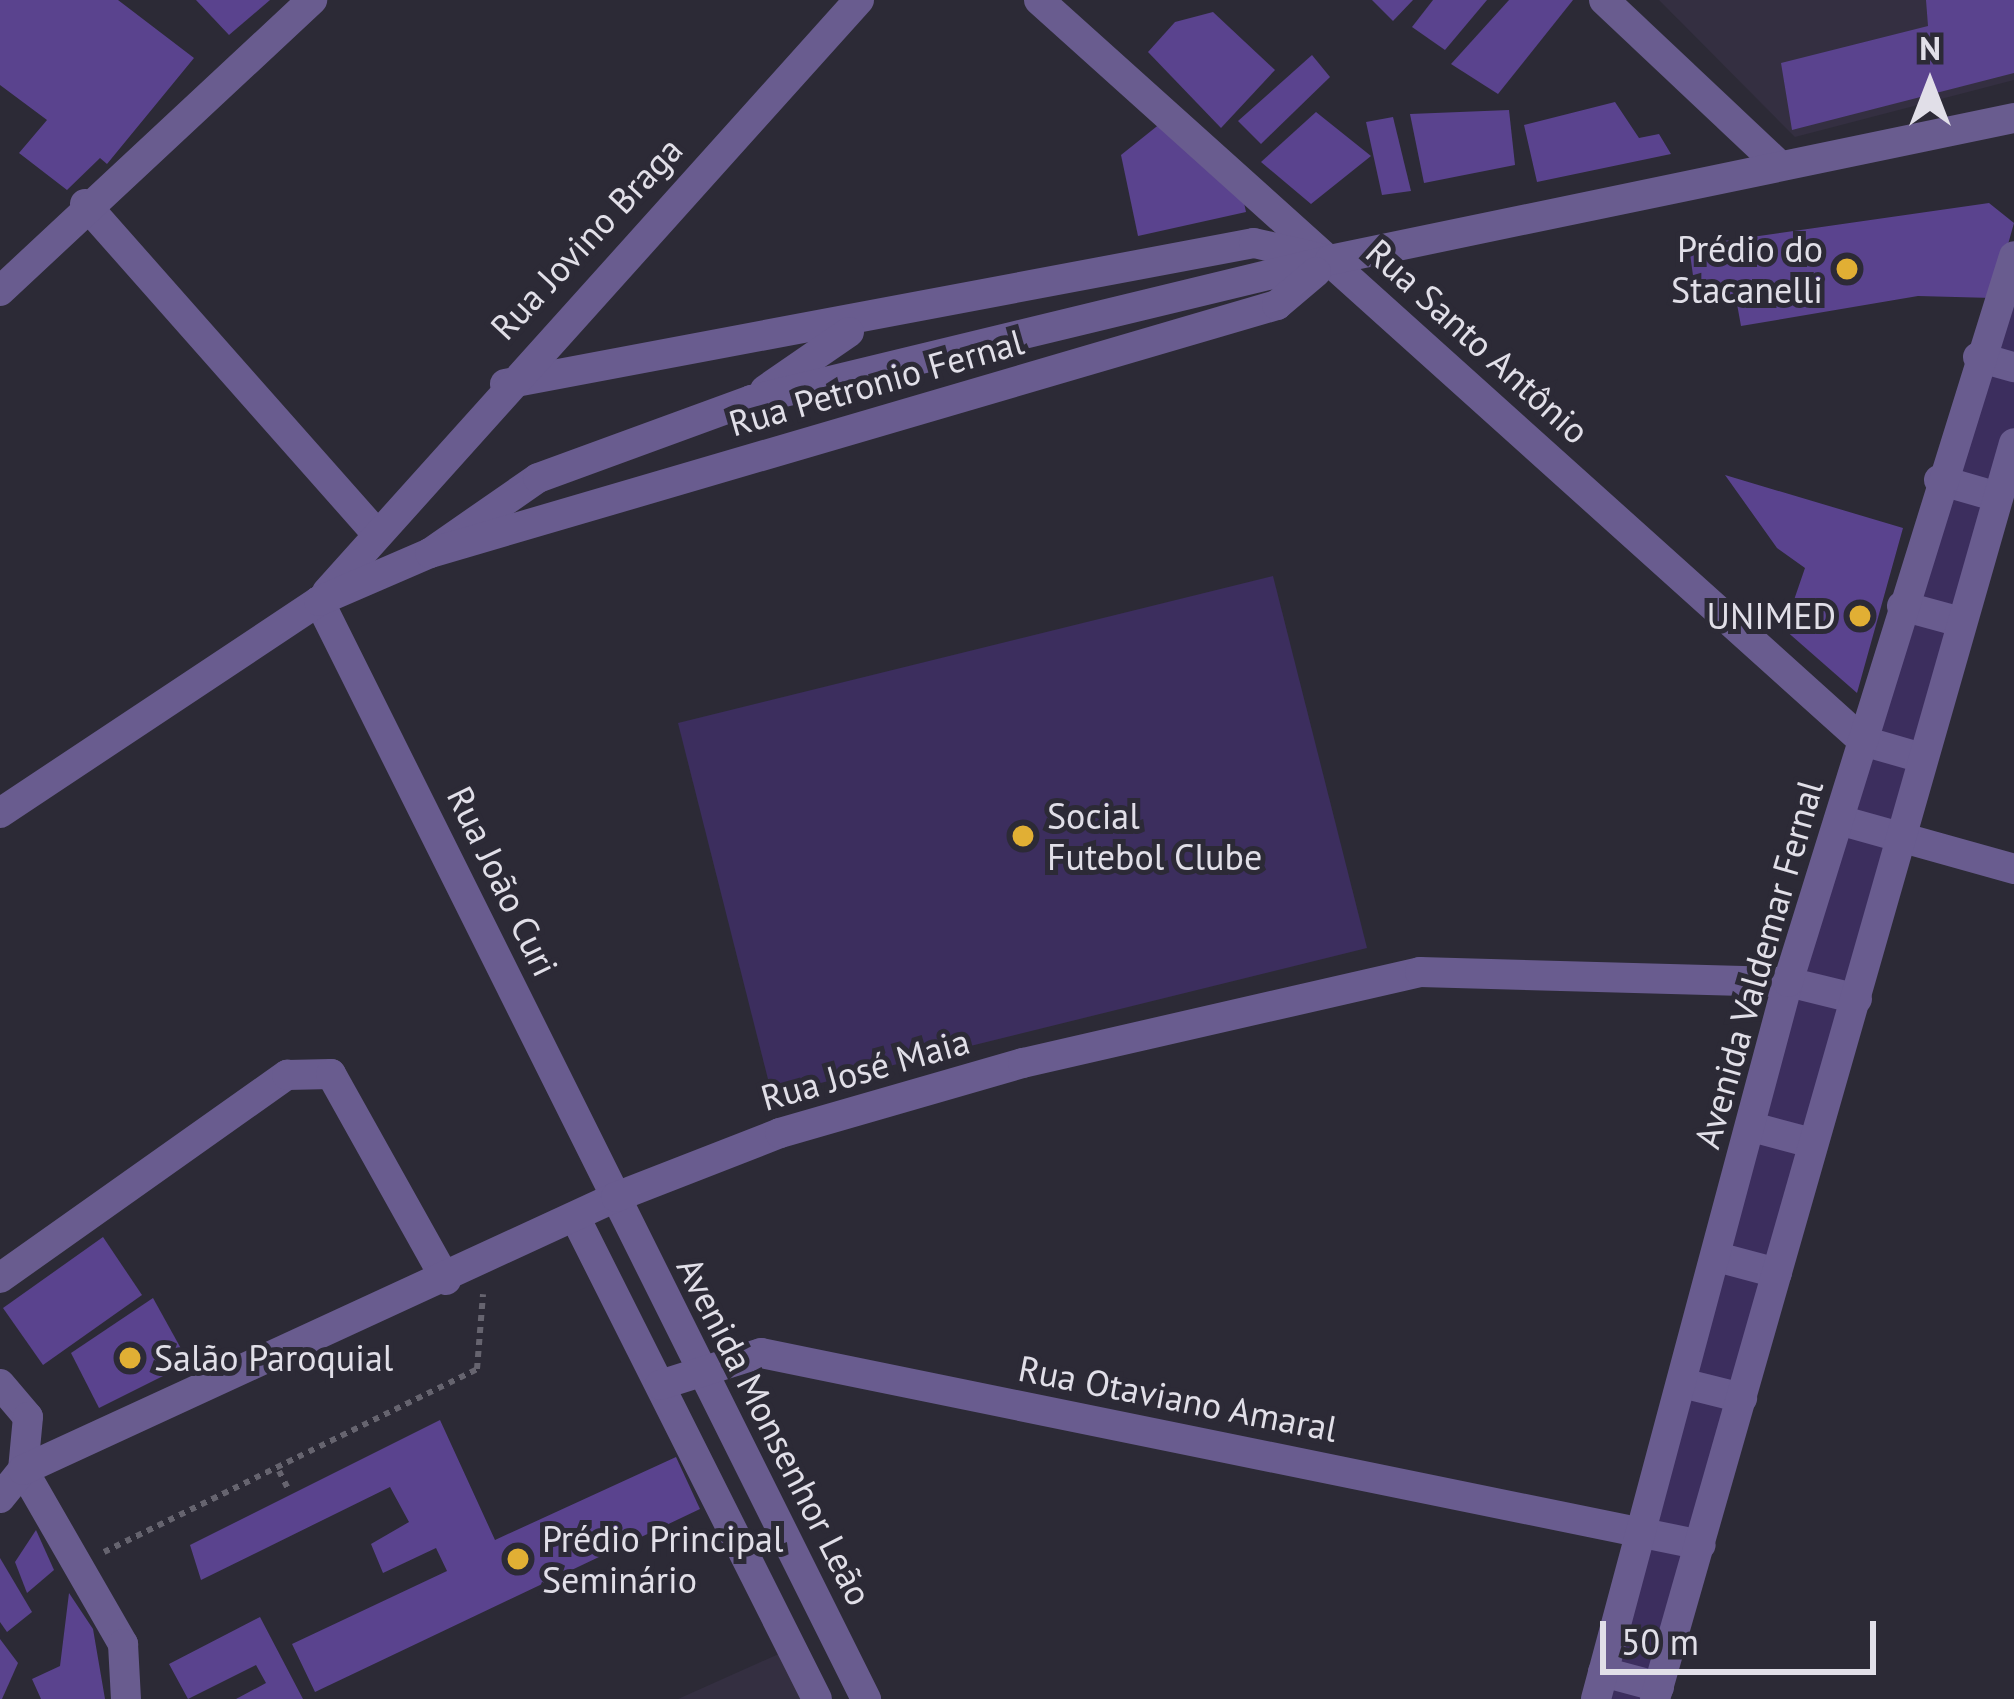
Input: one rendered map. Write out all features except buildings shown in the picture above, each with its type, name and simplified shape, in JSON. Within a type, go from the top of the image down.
[{"type":"street","points":[[0,291],[85,204],[313,0]]},
{"type":"street","name":"Rua Jovino Braga","points":[[377,534],[505,384],[859,0]]},
{"type":"street","name":"Rua Santo Antônio","points":[[1039,0],[1863,741]]},
{"type":"street","points":[[1604,0],[1777,163]]},
{"type":"street","name":"Rua Petronio Fernal","points":[[430,553],[538,478],[751,400],[1330,260],[1777,163],[2014,118]]},
{"type":"street","points":[[85,204],[377,534]]},
{"type":"street","name":"Rua Petronio Fernal","points":[[505,384],[859,325],[1255,243],[1330,260]]},
{"type":"street","name":"Rua Petronio Fernal","points":[[0,813],[319,601],[430,553],[1277,305],[1330,260]]},
{"type":"street","name":"Avenida Valdemar Fernal","points":[[1599,1685],[1788,982],[1978,357],[2012,270]]},
{"type":"street","name":"Rua Petronio Fernal","points":[[751,400],[859,325]]},
{"type":"street","points":[[1978,357],[2014,367]]},
{"type":"street","points":[[1599,1685],[1657,1693],[2014,443]]},
{"type":"street","points":[[1940,480],[1998,497]]},
{"type":"street","name":"Rua Petronio Fernal","points":[[319,601],[377,534]]},
{"type":"street","name":"Rua João Curi","points":[[319,601],[616,1197]]},
{"type":"street","points":[[1902,605],[1960,622]]},
{"type":"street","points":[[1863,741],[1922,758]]},
{"type":"street","points":[[1839,820],[2014,869]]},
{"type":"street","name":"Rua José Maia","points":[[23,1470],[446,1280],[616,1197],[780,1132],[1352,982],[1420,972],[1788,982],[1857,999]]},
{"type":"street","points":[[0,1278],[287,1075],[331,1074],[446,1280]]},
{"type":"street","points":[[1752,1127],[1812,1143]]},
{"type":"street","name":"Avenida Monsenhor Leão","points":[[616,1197],[774,1525],[866,1699]]},
{"type":"street","points":[[575,1217],[811,1685],[843,1652]]},
{"type":"street","points":[[1717,1257],[1777,1273]]},
{"type":"street","name":"Rua Otaviano Amaral","points":[[660,1385],[698,1367],[761,1354],[1701,1545]]},
{"type":"street","points":[[1682,1383],[1742,1398]]},
{"type":"street","points":[[0,1384],[28,1417],[23,1470],[0,1498]]},
{"type":"street","points":[[23,1470],[123,1644],[126,1699]]},
{"type":"street","points":[[737,1542],[774,1525]]},
{"type":"path","points":[[79,1564],[279,1471],[477,1369],[485,1262]]},
{"type":"path","points":[[279,1471],[287,1487]]},
{"type":"shaded area","points":[[1659,0],[2014,0],[2014,80],[1795,137]]},
{"type":"shaded area","points":[[2014,279],[2014,441],[1959,621],[1903,605]]},
{"type":"shaded area","name":"Social Futebol Clube","points":[[1273,576],[1367,948],[772,1095],[678,723]]},
{"type":"shaded area","points":[[1903,607],[1959,623],[1898,835],[1840,819]]},
{"type":"shaded area","points":[[1839,821],[1898,837],[1856,998],[1789,982]]},
{"type":"shaded area","points":[[1790,986],[1852,1002],[1742,1397],[1683,1382]]},
{"type":"shaded area","points":[[1683,1385],[1742,1399],[1655,1699],[1596,1699]]},
{"type":"shaded area","points":[[792,1648],[817,1699],[678,1699]]},
{"type":"place","name":"Prédio do Stacanelli","points":[[1847,269]]},
{"type":"place","name":"UNIMED","points":[[1860,616]]},
{"type":"place","name":"Social Futebol Clube","points":[[1023,836]]},
{"type":"place","name":"Salão Paroquial","points":[[130,1358]]},
{"type":"place","name":"Prédio Principal Seminário","points":[[518,1559]]}]
